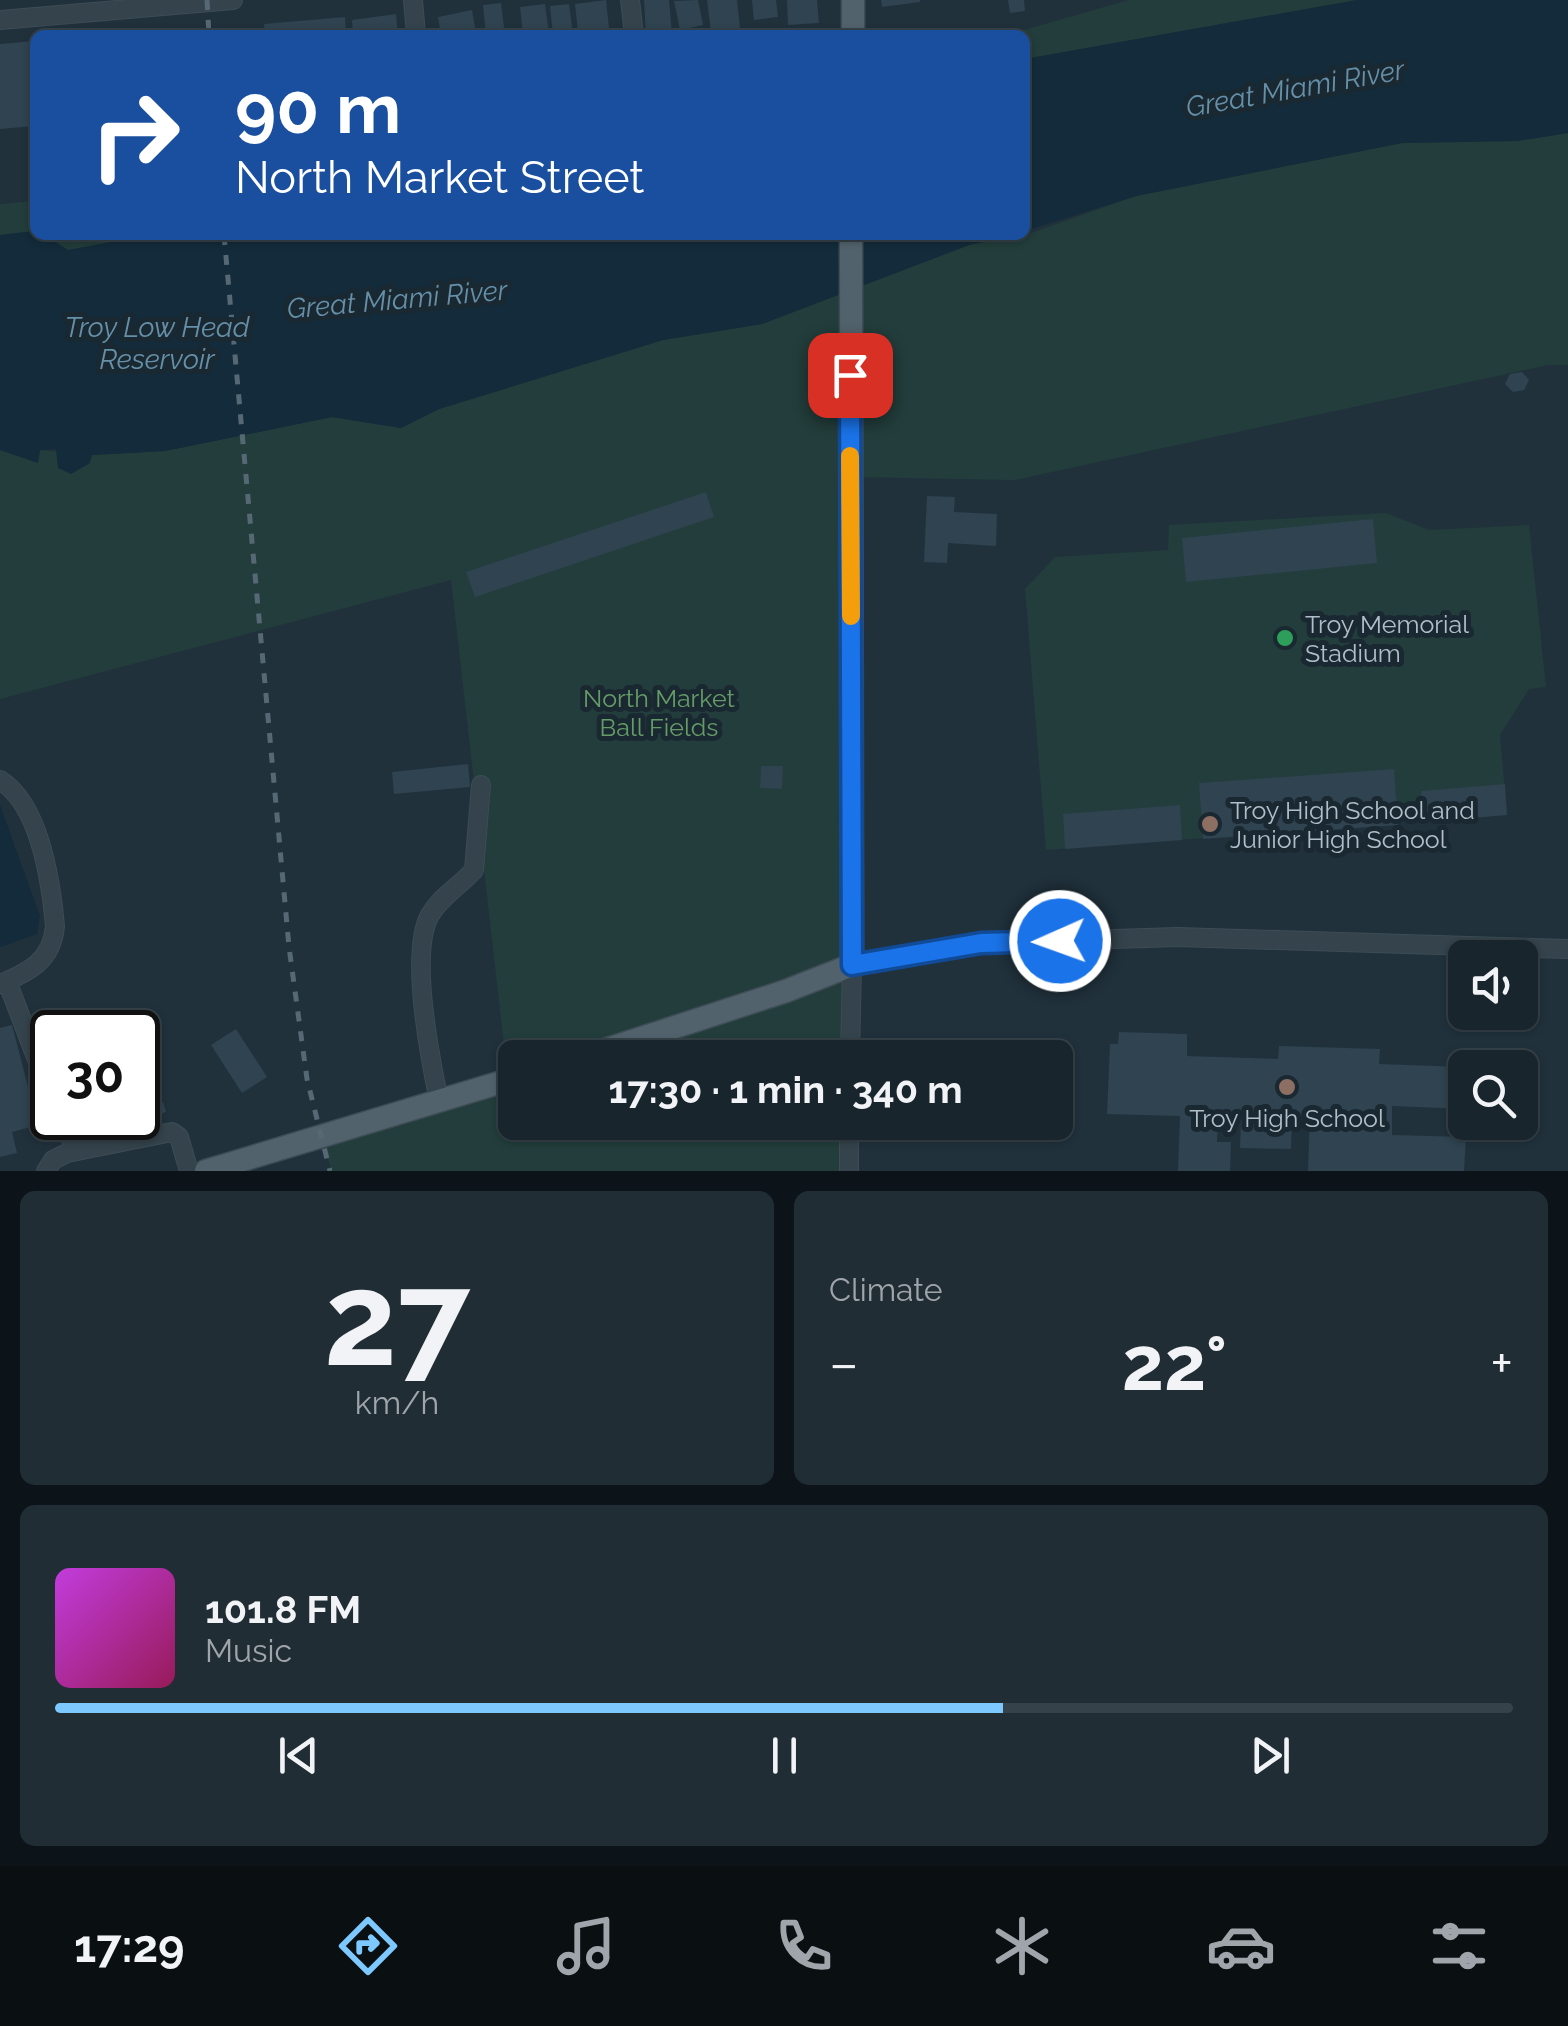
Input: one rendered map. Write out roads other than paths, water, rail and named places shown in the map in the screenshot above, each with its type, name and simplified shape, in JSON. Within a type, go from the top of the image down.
[{"type":"main road","points":[[852,30],[853,0]]},
{"type":"main road","points":[[633,1040],[852,965],[851,240]]},
{"type":"main road","points":[[206,1171],[247,1166],[498,1083]]},
{"type":"street","points":[[0,20],[233,0]]},
{"type":"street","points":[[412,0],[415,30]]},
{"type":"street","points":[[630,0],[633,30]]},
{"type":"street","points":[[0,780],[18,792],[27,812],[56,926],[54,940],[32,971],[3,983],[30,1047]]},
{"type":"street","points":[[439,1100],[431,1062],[420,942],[440,901],[474,870],[481,785]]},
{"type":"street","points":[[850,1040],[852,965],[981,943],[1178,938],[1568,949]]},
{"type":"street","points":[[46,1171],[53,1160],[78,1151],[172,1132],[179,1137],[189,1171]]},
{"type":"street","points":[[72,1140],[78,1151]]},
{"type":"street","points":[[848,1171],[849,1140]]},
{"type":"water","name":"Great Miami River","points":[[1357,0],[1568,0],[1568,133],[1517,141],[1402,143],[1136,196],[1030,229],[1030,58]]},
{"type":"water","name":"Troy Low Head Reservoir","points":[[30,232],[30,240],[51,240],[68,250],[123,240],[990,240],[762,324],[663,340],[439,409],[401,428],[332,417],[165,451],[92,455],[90,463],[71,474],[58,468],[56,449],[40,450],[38,463],[0,450],[0,235]]},
{"type":"water","points":[[0,805],[40,916],[37,934],[0,947]]},
{"type":"railway","points":[[207,0],[209,30]]},
{"type":"railway","points":[[224,240],[289,947],[307,1079],[330,1171]]},
{"type":"place","name":"Troy Memorial Stadium","points":[[1285,638]]},
{"type":"place","name":"Troy High School and Junior High School","points":[[1210,824]]},
{"type":"place","name":"Troy High School","points":[[1287,1087]]},
{"type":"park label","name":"North Market Ball Fields","points":[[659,712]]}]
